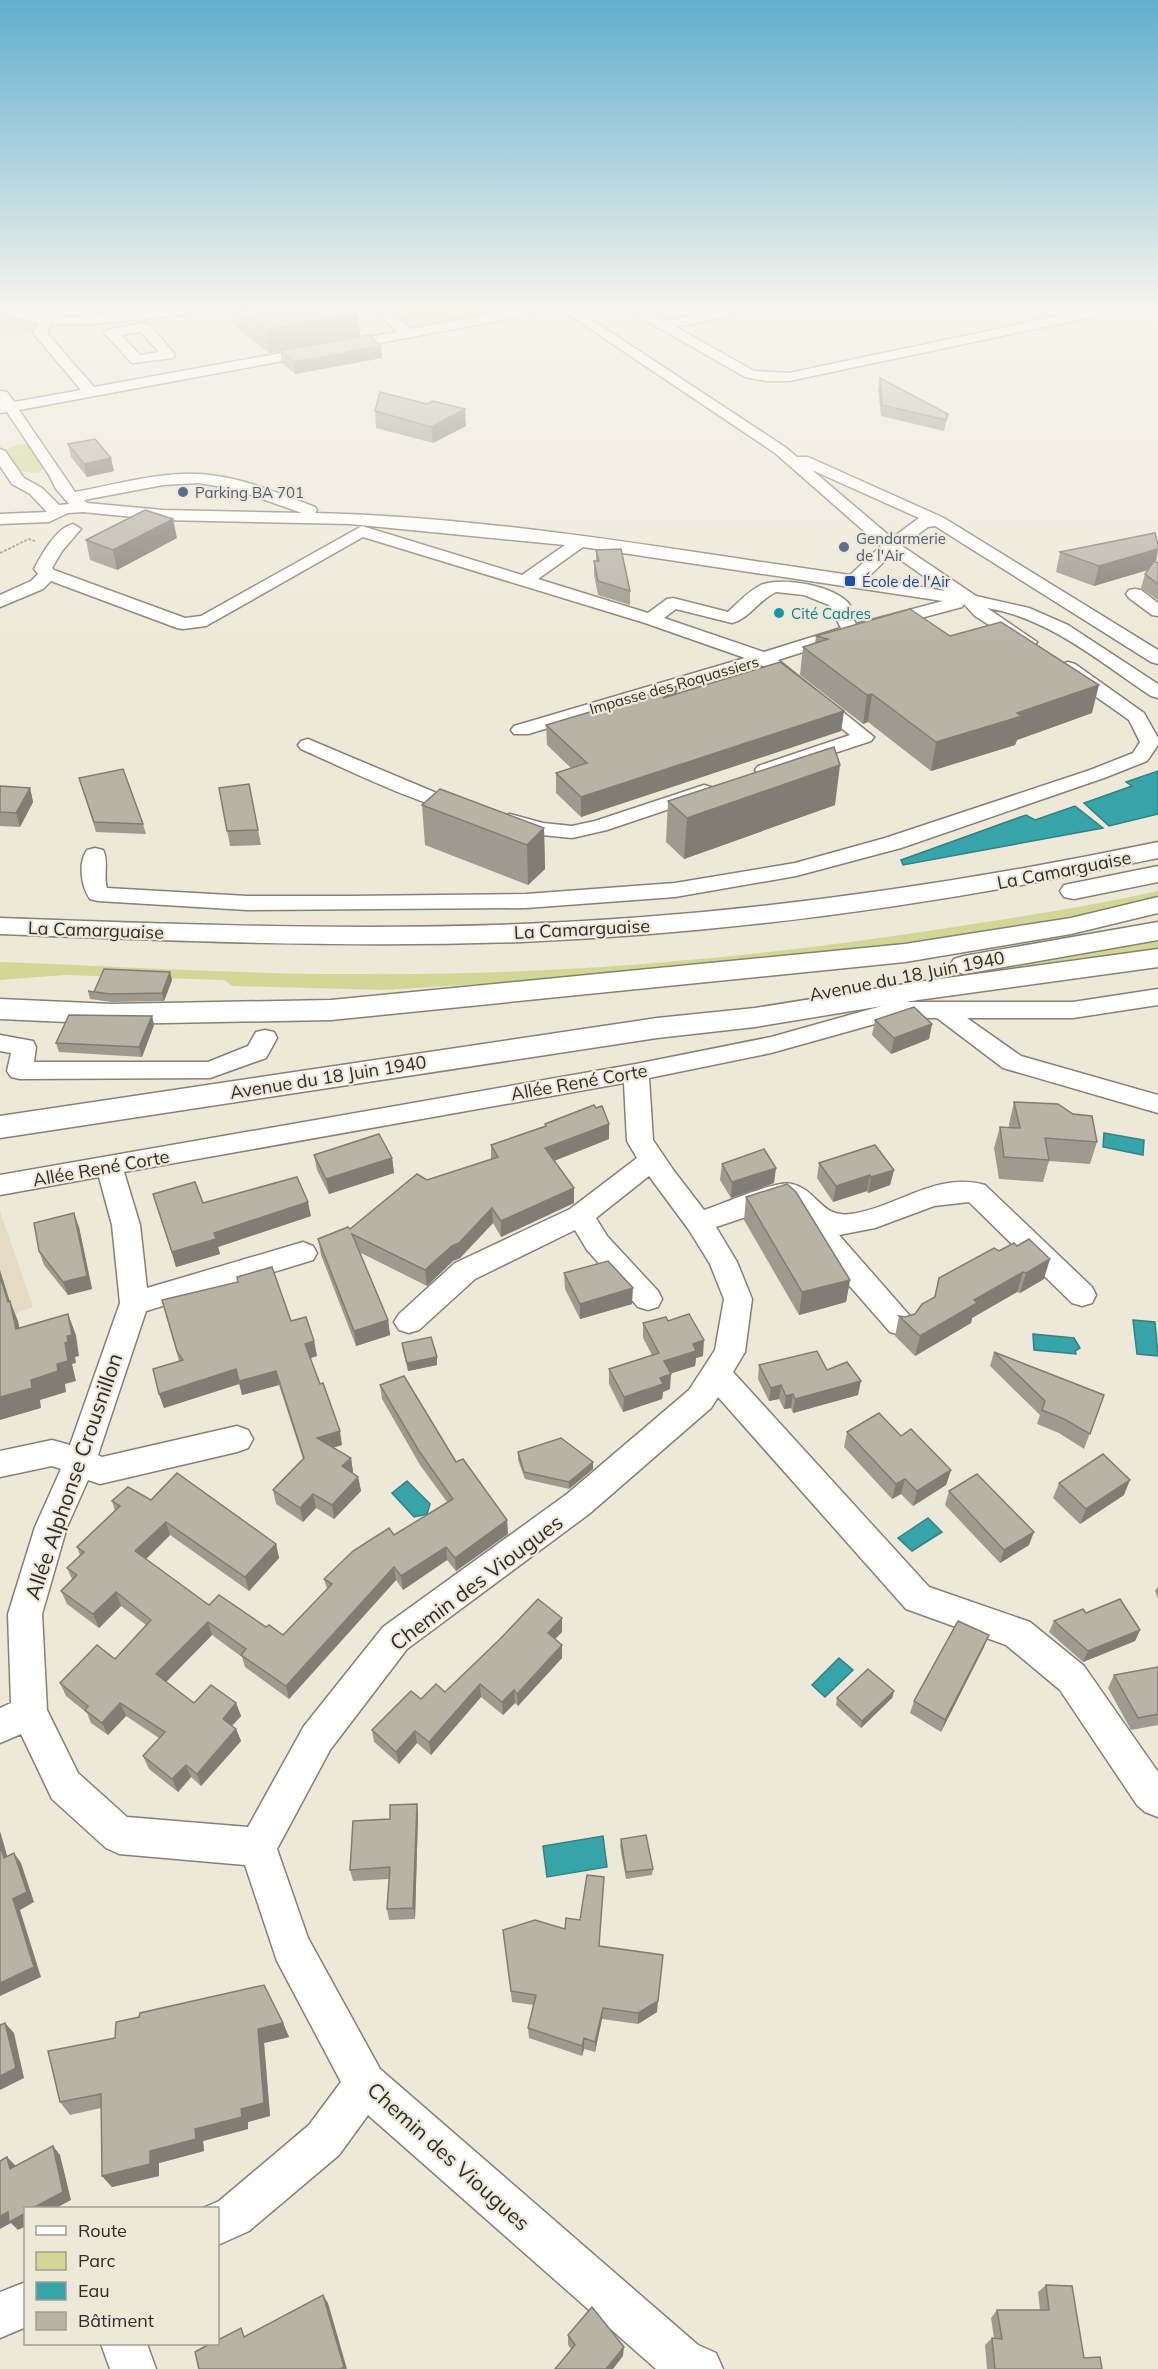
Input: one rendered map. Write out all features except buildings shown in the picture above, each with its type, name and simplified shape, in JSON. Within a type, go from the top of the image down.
[{"type":"main road","name":"La Camarguaise","points":[[0,926],[319,936],[596,930],[720,920],[963,890],[1158,850]]},
{"type":"main road","name":"La Camarguaise","points":[[0,948],[315,958],[599,951],[717,942],[859,926],[983,908],[1158,874]]},
{"type":"main road","points":[[0,1009],[112,1014],[331,1010],[905,953],[1071,926],[1158,905]]},
{"type":"main road","name":"Avenue du 18 Juin 1940","points":[[657,1028],[730,1009],[1158,931]]},
{"type":"main road","name":"Avenue du 18 Juin 1940","points":[[0,1127],[657,1028],[705,1025],[921,991],[1059,974],[1158,958]]},
{"type":"street","points":[[15,421],[57,475],[61,487],[84,516]]},
{"type":"street","points":[[95,855],[93,879],[98,894],[247,903],[526,902],[675,891],[796,869],[894,843],[1097,774],[1140,757],[1150,741],[1137,717],[981,612],[972,601],[891,546],[780,450],[736,421]]},
{"type":"street","points":[[780,450],[938,521],[1158,658]]},
{"type":"street","points":[[0,454],[18,481],[36,491],[51,518],[64,529],[84,516],[160,481],[192,478],[238,485],[316,513],[324,518]]},
{"type":"street","points":[[0,519],[164,515],[324,518],[363,526],[764,658],[948,604],[972,601]]},
{"type":"street","points":[[84,516],[63,539],[43,569],[48,574],[183,624],[206,621],[363,526],[480,530],[854,581],[994,604],[1032,615],[1062,629],[1158,692]]},
{"type":"street","points":[[0,524],[51,518]]},
{"type":"street","points":[[854,581],[891,546],[924,522],[938,521]]},
{"type":"street","points":[[526,580],[580,542]]},
{"type":"street","points":[[0,602],[37,585],[48,574]]},
{"type":"street","points":[[994,604],[1040,585]]},
{"type":"street","points":[[1040,585],[1062,629]]},
{"type":"street","points":[[651,619],[673,603],[732,618],[771,587],[794,587],[836,599],[841,605],[839,609],[851,631]]},
{"type":"street","points":[[1135,594],[1158,611]]},
{"type":"street","name":"Impasse des Roquassiers","points":[[520,730],[764,658],[864,736],[743,777]]},
{"type":"street","points":[[308,745],[439,801],[542,829],[572,832],[600,826],[721,785]]},
{"type":"street","name":"Allée René Corte","points":[[0,1185],[771,1046],[896,1010],[1073,1010],[1158,998]]},
{"type":"street","points":[[948,1010],[947,1015],[1012,1062],[1158,1104]]},
{"type":"street","points":[[0,1043],[24,1047],[20,1071],[155,1072],[210,1070],[257,1052],[265,1038]]},
{"type":"street","name":"Chemin des Viougues","points":[[636,1072],[640,1141],[699,1223],[723,1262],[738,1299],[730,1352],[700,1399],[579,1504],[395,1638],[317,1738],[258,1846],[291,1947],[365,2084],[682,2361],[700,2369]]},
{"type":"street","points":[[409,1322],[465,1271],[580,1216],[652,1160]]},
{"type":"street","name":"Allée Alphonse Crousnillon","points":[[109,1166],[126,1225],[134,1304],[80,1461],[51,1527],[25,1614],[14,1719],[65,1786],[119,1835],[258,1846]]},
{"type":"street","points":[[816,1217],[831,1224],[854,1225],[930,1197],[975,1192],[1082,1295]]},
{"type":"street","points":[[699,1223],[767,1198],[789,1193],[800,1200],[816,1217],[829,1244],[900,1324]]},
{"type":"street","points":[[580,1216],[597,1243],[648,1299]]},
{"type":"street","points":[[134,1304],[303,1253]]},
{"type":"street","points":[[716,1374],[918,1598],[1018,1633],[1072,1678],[1150,1792],[1158,1798]]},
{"type":"street","points":[[0,1464],[52,1453],[80,1461],[100,1471],[237,1439]]},
{"type":"street","points":[[219,2223],[234,2216],[324,2140],[365,2084]]},
{"type":"street","points":[[0,2314],[24,2305]]},
{"type":"street","points":[[125,2345],[133,2369]]},
{"type":"path","points":[[0,553],[29,539],[41,540]]},
{"type":"shaded area","points":[[0,1211],[33,1307],[0,1319]]},
{"type":"green space","points":[[19,444],[32,445],[46,468],[37,473],[20,471],[5,450]]},
{"type":"green space","points":[[1158,891],[1158,898],[1078,918],[926,943],[676,972],[384,990],[232,986],[224,980],[64,975],[0,980],[0,962],[307,974],[496,972],[640,964],[784,950],[928,931],[1101,903]]},
{"type":"green space","points":[[1158,939],[1158,950],[935,983],[933,978]]},
{"type":"water","points":[[1158,771],[1158,814],[1109,826],[1084,803],[1132,786],[1126,782]]},
{"type":"water","points":[[1075,806],[1103,828],[903,865],[901,860],[1026,815],[1035,820]]},
{"type":"water","points":[[1104,1133],[1144,1140],[1143,1155],[1103,1147]]},
{"type":"water","points":[[1133,1320],[1155,1322],[1158,1356],[1137,1354]]},
{"type":"water","points":[[1033,1334],[1074,1338],[1080,1348],[1075,1351],[1076,1354],[1034,1350]]},
{"type":"water","points":[[407,1481],[430,1504],[427,1514],[414,1517],[392,1493]]},
{"type":"water","points":[[928,1518],[942,1532],[912,1551],[898,1538]]},
{"type":"water","points":[[839,1658],[853,1670],[825,1697],[812,1685]]},
{"type":"water","points":[[603,1836],[607,1867],[547,1877],[543,1846]]},
{"type":"place","name":"Parking BA 701","points":[[183,492]]},
{"type":"place","name":"Gendarmerie de l'Air","points":[[844,547]]},
{"type":"place","name":"École de l'Air","points":[[850,581]]},
{"type":"place","name":"Cité Cadres","points":[[779,613]]}]
